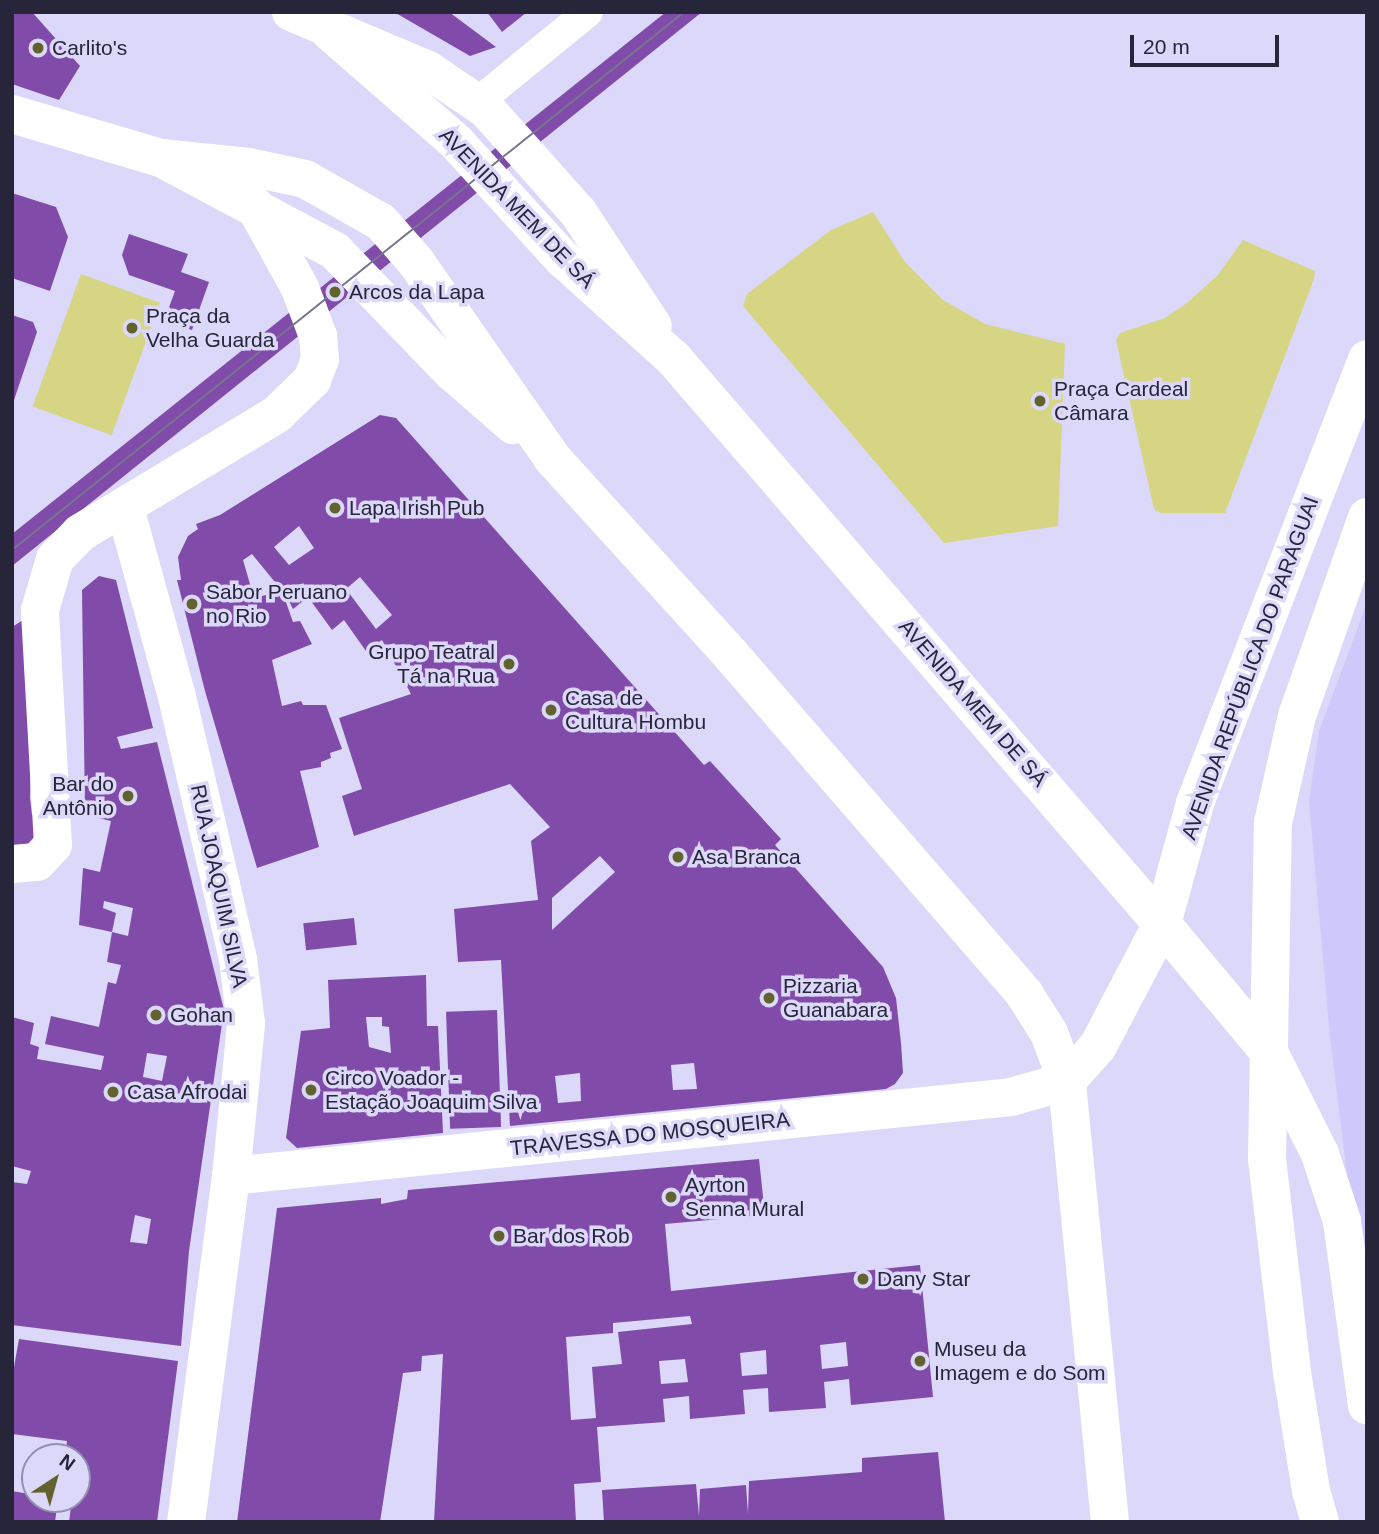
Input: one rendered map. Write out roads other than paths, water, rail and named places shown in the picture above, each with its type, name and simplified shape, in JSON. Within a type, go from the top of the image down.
[{"type":"main road","name":"AVENIDA MEM DE SÁ","points":[[291,12],[330,32],[428,71],[478,102],[594,233],[673,358]]},
{"type":"main road","name":"AVENIDA MEM DE SÁ","points":[[330,32],[456,142],[563,259],[673,358],[1162,924],[1269,1052],[1321,1154],[1333,1190],[1347,1252],[1367,1405]]},
{"type":"main road","points":[[12,114],[161,158],[254,205],[346,259],[452,372],[552,458],[732,654],[1026,995],[1049,1033],[1067,1081],[1111,1522]]},
{"type":"main road","points":[[161,158],[249,167],[321,186],[381,222],[416,262],[552,458]]},
{"type":"main road","points":[[12,864],[37,862],[47,855],[55,836],[40,610],[46,578],[68,542],[277,414],[312,380],[320,359],[318,336],[300,288],[254,205]]},
{"type":"main road","name":"AVENIDA REPÚBLICA DO PARAGUAI","points":[[1067,1081],[1098,1046],[1162,924],[1195,803],[1367,359]]},
{"type":"main road","name":"RUA JOAQUIM SILVA","points":[[125,508],[177,697],[238,959],[246,1024],[232,1176],[186,1522]]},
{"type":"main road","points":[[1321,1522],[1302,1438],[1267,1159],[1273,823],[1297,716],[1367,517]]},
{"type":"main road","name":"TRAVESSA DO MOSQUEIRA","points":[[232,1176],[1011,1097],[1067,1081]]},
{"type":"street","points":[[478,102],[588,12]]},
{"type":"tram line","points":[[12,550],[684,12]]},
{"type":"place","name":"Carlito's","points":[[38,48]]},
{"type":"place","name":"Arcos da Lapa","points":[[335,292]]},
{"type":"place","name":"Praça da Velha Guarda","points":[[132,328]]},
{"type":"place","name":"Praça Cardeal Câmara","points":[[1040,401]]},
{"type":"place","name":"Lapa Irish Pub","points":[[335,508]]},
{"type":"place","name":"Sabor Peruano no Rio","points":[[192,604]]},
{"type":"place","name":"Grupo Teatral Tá na Rua","points":[[509,664]]},
{"type":"place","name":"Casa de Cultura Hombu","points":[[551,710]]},
{"type":"place","name":"Bar do Antônio","points":[[128,796]]},
{"type":"place","name":"Asa Branca","points":[[678,857]]},
{"type":"place","name":"Pizzaria Guanabara","points":[[769,998]]},
{"type":"place","name":"Gohan","points":[[156,1015]]},
{"type":"place","name":"Circo Voador - Estação Joaquim Silva","points":[[311,1090]]},
{"type":"place","name":"Casa Afrodai","points":[[113,1092]]},
{"type":"place","name":"Ayrton Senna Mural","points":[[671,1197]]},
{"type":"place","name":"Bar dos Rob","points":[[499,1236]]},
{"type":"place","name":"Dany Star","points":[[863,1279]]},
{"type":"place","name":"Museu da Imagem e do Som","points":[[920,1361]]}]
